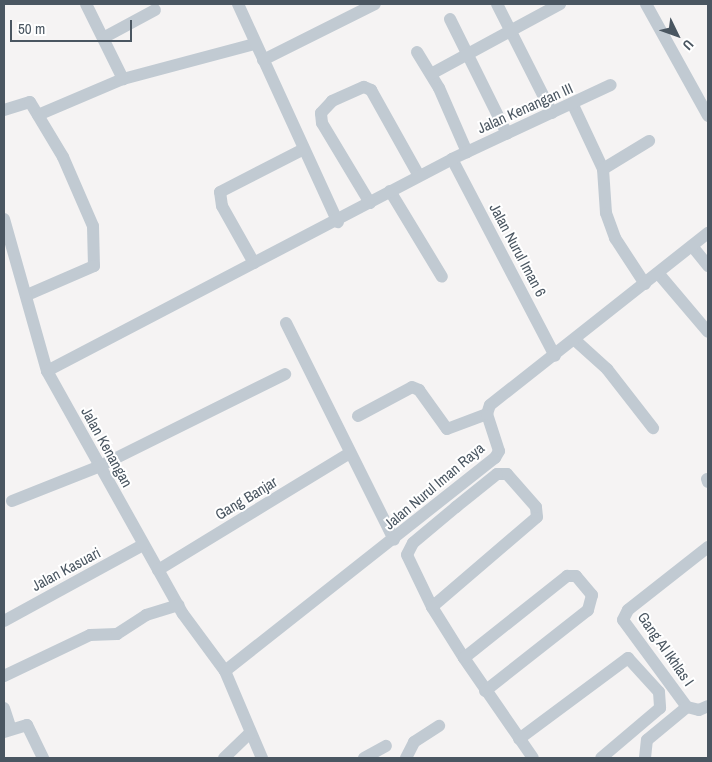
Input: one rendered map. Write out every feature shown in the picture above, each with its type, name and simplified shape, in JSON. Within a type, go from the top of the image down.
[{"type":"street","points":[[86,4],[124,79]]},
{"type":"street","points":[[238,4],[338,222]]},
{"type":"street","points":[[263,60],[375,4]]},
{"type":"street","points":[[497,4],[513,29],[552,113]]},
{"type":"street","points":[[431,74],[469,56],[513,29],[560,4]]},
{"type":"street","points":[[646,4],[708,116]]},
{"type":"street","points":[[103,38],[155,10]]},
{"type":"street","points":[[450,19],[507,134]]},
{"type":"street","points":[[38,115],[124,79],[255,44]]},
{"type":"street","points":[[417,52],[431,74],[467,152]]},
{"type":"street","name":"Jalan Kenangan III","points":[[47,371],[254,263],[338,222],[419,176],[467,152],[573,105],[611,85]]},
{"type":"street","points":[[370,203],[322,123],[321,113],[332,101],[364,87],[371,90],[419,176]]},
{"type":"street","points":[[4,110],[30,102],[88,213],[94,266],[27,295]]},
{"type":"street","points":[[573,105],[603,169],[606,213],[615,238],[645,284]]},
{"type":"street","points":[[603,169],[649,141]]},
{"type":"street","points":[[254,263],[222,206],[220,192],[304,149]]},
{"type":"street","name":"Jalan Nurul Iman 6","points":[[452,160],[555,356]]},
{"type":"street","points":[[390,191],[442,277]]},
{"type":"street","name":"Jalan Kenangan","points":[[4,219],[47,371],[98,467],[178,605],[225,671],[250,734],[262,758]]},
{"type":"street","points":[[358,416],[412,387],[419,390],[447,429],[487,414],[495,400],[576,341],[708,232]]},
{"type":"street","points":[[692,246],[708,266]]},
{"type":"street","points":[[658,273],[708,332]]},
{"type":"street","points":[[286,323],[394,540]]},
{"type":"street","points":[[576,341],[607,369],[653,428]]},
{"type":"street","points":[[12,501],[98,467],[284,374]]},
{"type":"street","name":"Jalan Nurul Iman Raya","points":[[225,671],[394,540],[498,455],[487,414]]},
{"type":"street","name":"Gang Banjar","points":[[158,570],[350,453]]},
{"type":"street","points":[[432,607],[537,517],[536,507],[507,474],[492,478],[409,548],[409,562],[432,607],[464,658],[533,758]]},
{"type":"street","name":"Jalan Kasuari","points":[[4,620],[143,545]]},
{"type":"street","name":"Gang Al Ikhlas I","points":[[645,758],[643,749],[647,740],[687,707],[623,620],[628,610],[708,548]]},
{"type":"street","points":[[464,658],[567,576],[576,576],[592,595],[588,610],[485,691]]},
{"type":"street","points":[[4,676],[90,635],[117,634],[146,615],[178,605]]},
{"type":"street","points":[[519,739],[628,658],[659,692],[660,708],[601,758]]},
{"type":"street","points":[[687,707],[699,710],[708,706]]},
{"type":"street","points":[[4,708],[8,730],[27,725],[43,758]]},
{"type":"street","points":[[406,758],[414,742],[439,726]]},
{"type":"street","points":[[224,758],[250,734]]},
{"type":"street","points":[[364,758],[386,746]]}]
